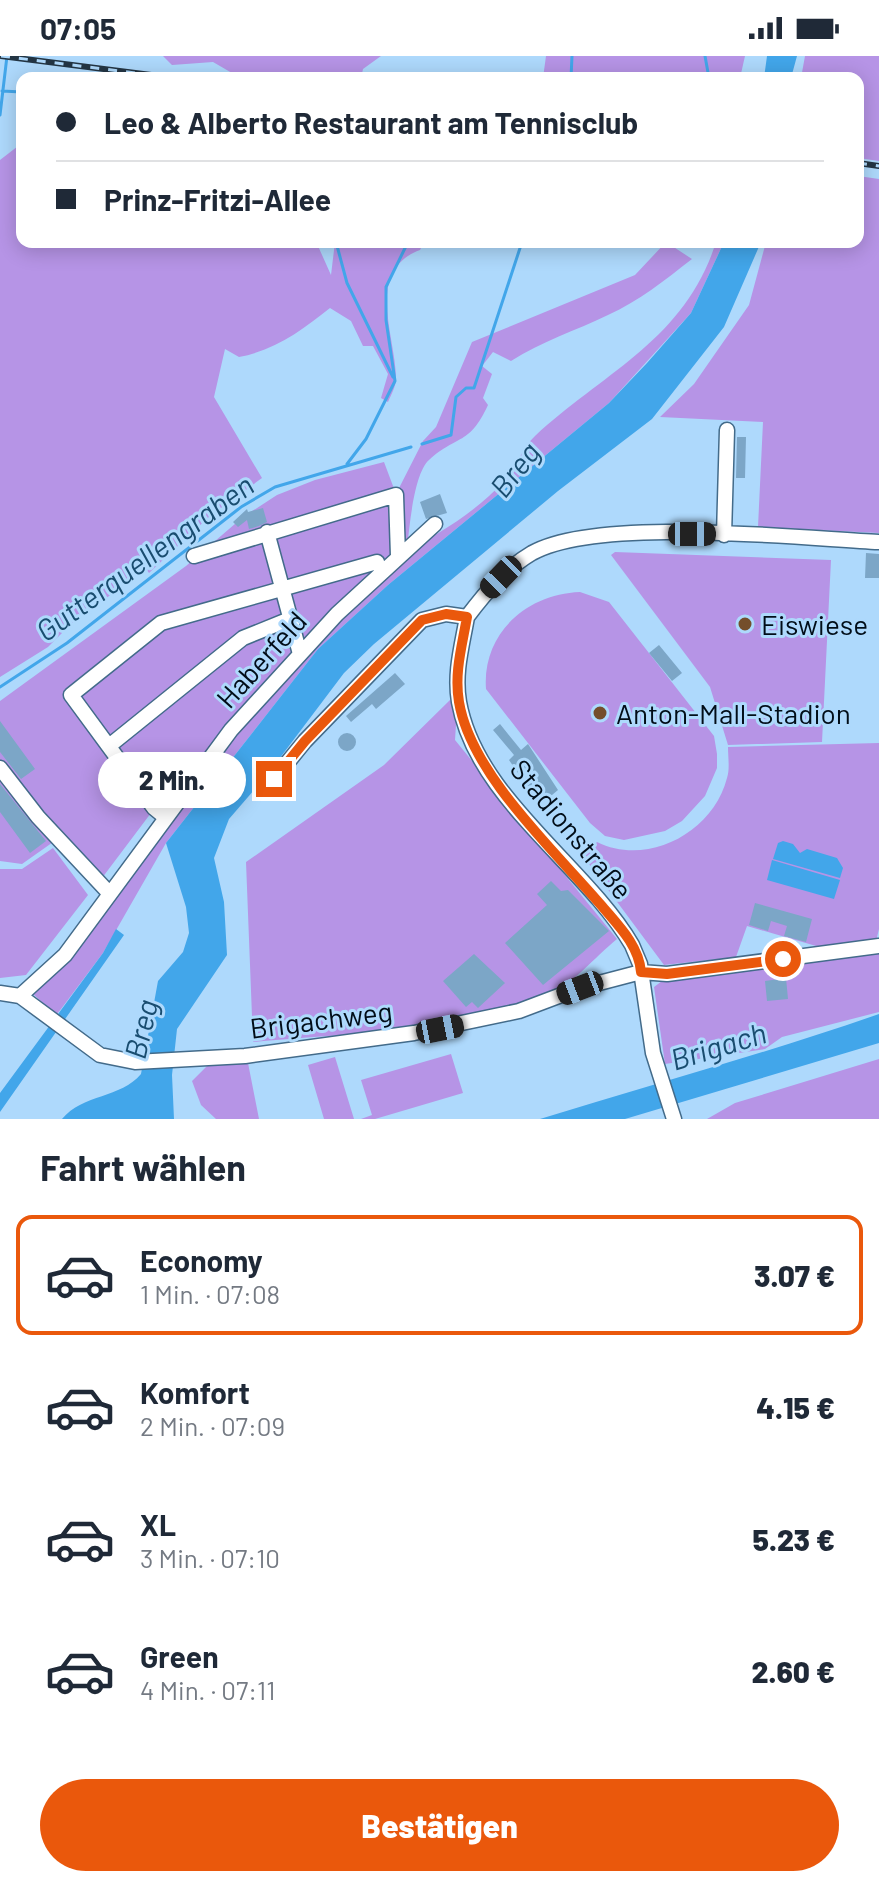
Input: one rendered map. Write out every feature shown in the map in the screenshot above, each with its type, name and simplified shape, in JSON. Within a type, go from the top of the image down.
[{"type":"street","points":[[724,535],[727,430]]},
{"type":"street","points":[[194,556],[396,495],[398,550]]},
{"type":"street","name":"Haberfeld","points":[[20,996],[65,955],[231,730],[398,550],[435,524]]},
{"type":"street","points":[[267,532],[300,654]]},
{"type":"street","points":[[274,779],[305,741],[422,620],[446,614],[467,617],[505,572],[533,553],[566,540],[599,534],[724,535],[879,542]]},
{"type":"street","points":[[165,817],[154,808],[71,695],[161,623],[377,562]]},
{"type":"street","name":"Stadionstraße","points":[[467,617],[457,682],[465,723],[474,743],[510,798],[624,932],[641,972],[656,1064],[673,1117]]},
{"type":"street","points":[[109,746],[243,638],[290,619]]},
{"type":"street","points":[[0,768],[38,817],[110,894]]},
{"type":"street","name":"Brigachweg","points":[[20,996],[100,1055],[135,1062],[304,1049],[465,1024],[641,972],[667,974],[879,946]]},
{"type":"street","points":[[0,993],[20,996]]},
{"type":"shaded area","points":[[163,56],[381,56],[362,72],[230,72],[213,62],[172,65]]},
{"type":"shaded area","points":[[546,56],[745,56],[741,72],[544,72]]},
{"type":"shaded area","points":[[805,56],[879,56],[879,161],[864,159],[864,72],[802,72]]},
{"type":"shaded area","points":[[16,148],[16,248],[319,248],[331,275],[334,248],[421,248],[403,260],[393,273],[388,289],[387,307],[396,379],[388,402],[381,398],[388,374],[373,346],[363,346],[351,321],[330,308],[299,331],[265,349],[239,357],[225,349],[214,397],[262,478],[210,516],[149,573],[138,558],[131,580],[72,623],[48,647],[0,677],[0,160]]},
{"type":"shaded area","points":[[864,177],[879,179],[879,533],[758,527],[763,422],[660,417],[694,384],[749,305],[764,248],[864,248]]},
{"type":"shaded area","points":[[660,248],[675,248],[692,259],[641,297],[511,361],[493,352],[482,366],[492,374],[483,398],[488,405],[469,434],[439,452],[424,466],[414,497],[408,540],[398,543],[399,555],[481,503],[504,481],[535,436],[640,352],[684,305],[702,276],[714,248],[721,248],[691,313],[609,403],[388,585],[318,649],[166,843],[103,953],[56,1015],[32,993],[66,955],[165,817],[154,809],[96,886],[56,840],[22,864],[0,861],[0,701],[186,566],[243,517],[277,495],[315,480],[384,462],[396,494],[423,441],[436,427],[472,342],[635,275]]},
{"type":"shaded area","name":"Eiswiese","points":[[615,552],[831,560],[822,742],[728,745],[710,687],[611,555]]},
{"type":"shaded area","name":"Anton-Mall-Stadion","points":[[580,592],[609,602],[714,736],[717,768],[705,796],[682,821],[665,831],[624,840],[605,836],[590,823],[486,689],[492,650],[512,620],[542,600]]},
{"type":"shaded area","points":[[450,700],[457,709],[455,740],[617,939],[564,986],[515,1008],[442,1024],[253,1042],[246,862],[384,765]]},
{"type":"shaded area","points":[[879,743],[879,929],[876,941],[823,948],[747,926],[736,957],[664,965],[583,856],[597,842],[616,849],[636,850],[676,840],[693,829],[708,815],[719,798],[728,774],[728,747]]},
{"type":"shaded area","points":[[53,848],[88,895],[26,975],[0,978],[0,869],[22,869]]},
{"type":"shaded area","points":[[879,950],[879,1012],[782,1037],[765,1049],[665,1064],[654,987],[666,978]]},
{"type":"shaded area","points":[[451,1054],[463,1093],[375,1119],[361,1119],[372,1115],[361,1080]]},
{"type":"shaded area","points":[[335,1057],[354,1119],[324,1119],[308,1065]]},
{"type":"shaded area","points":[[879,1059],[879,1119],[707,1119],[735,1103]]},
{"type":"shaded area","points":[[248,1063],[259,1119],[216,1119],[201,1105],[192,1081],[207,1066]]},
{"type":"water","points":[[767,56],[797,56],[793,72],[765,72]]},
{"type":"water","name":"Breg","points":[[721,248],[758,248],[724,327],[652,419],[558,491],[374,644],[344,673],[267,775],[229,819],[214,858],[224,902],[227,955],[177,1029],[172,1075],[174,1119],[62,1119],[80,1105],[123,1088],[141,1074],[158,981],[183,952],[189,933],[186,907],[166,843],[318,649],[388,585],[609,403],[691,313]]},
{"type":"water","points":[[778,843],[793,844],[800,853],[807,849],[837,858],[843,868],[840,878],[773,859]]},
{"type":"water","points":[[772,860],[840,880],[834,899],[767,880]]},
{"type":"water","points":[[116,929],[124,935],[0,1112],[0,1093],[103,953]]},
{"type":"water","points":[[879,1014],[879,1043],[625,1119],[540,1119],[752,1055]]},
{"type":"building","points":[[737,437],[746,437],[745,478],[736,478]]},
{"type":"building","points":[[440,494],[447,513],[426,519],[420,502]]},
{"type":"building","points":[[263,508],[267,522],[259,526],[249,529],[247,520],[238,527],[233,522],[247,509],[248,512]]},
{"type":"building","points":[[866,553],[879,554],[879,578],[865,578]]},
{"type":"building","points":[[659,645],[682,673],[672,681],[649,653]]},
{"type":"building","points":[[395,673],[405,684],[376,709],[372,704],[351,722],[346,716]]},
{"type":"building","points":[[0,721],[35,769],[21,779],[0,752]]},
{"type":"building","points":[[500,724],[521,750],[528,744],[558,790],[540,805],[509,760],[514,755],[493,730]]},
{"type":"building","points":[[343,733],[351,733],[356,742],[354,749],[343,751],[338,746],[338,738]]},
{"type":"building","points":[[0,784],[46,841],[30,853],[0,812]]},
{"type":"building","points":[[551,881],[561,891],[568,890],[609,931],[543,985],[505,943],[547,905],[537,894]]},
{"type":"building","points":[[755,903],[812,919],[806,942],[784,936],[787,926],[771,921],[768,931],[749,925]]},
{"type":"building","points":[[474,954],[505,983],[478,1008],[472,1002],[466,1007],[443,981]]},
{"type":"building","points":[[786,978],[788,999],[767,1001],[765,981]]},
{"type":"waterway","points":[[0,115],[7,56]]},
{"type":"waterway","points":[[571,72],[572,56]]},
{"type":"waterway","points":[[705,56],[708,72]]},
{"type":"waterway","points":[[2,91],[16,92]]},
{"type":"waterway","points":[[338,248],[347,283],[393,377]]},
{"type":"waterway","points":[[347,464],[366,439],[395,381],[386,320],[386,287],[405,248]]},
{"type":"waterway","points":[[422,444],[451,435],[456,397],[466,388],[474,388],[520,248]]},
{"type":"waterway","name":"Gutterquellengraben","points":[[0,687],[67,643],[241,507],[275,487],[411,447]]},
{"type":"railway","points":[[1,56],[128,72]]},
{"type":"railway","points":[[864,164],[879,166]]},
{"type":"place","name":"Eiswiese","points":[[745,624]]},
{"type":"place","name":"Anton-Mall-Stadion","points":[[600,713]]},
{"type":"route","points":[[274,779],[305,741],[422,620],[446,614],[467,617],[457,682],[459,702],[474,743],[486,766],[510,798],[624,932],[641,972],[667,974],[783,959]]},
{"type":"water label","name":"Brigach","points":[[718,1045]]}]
